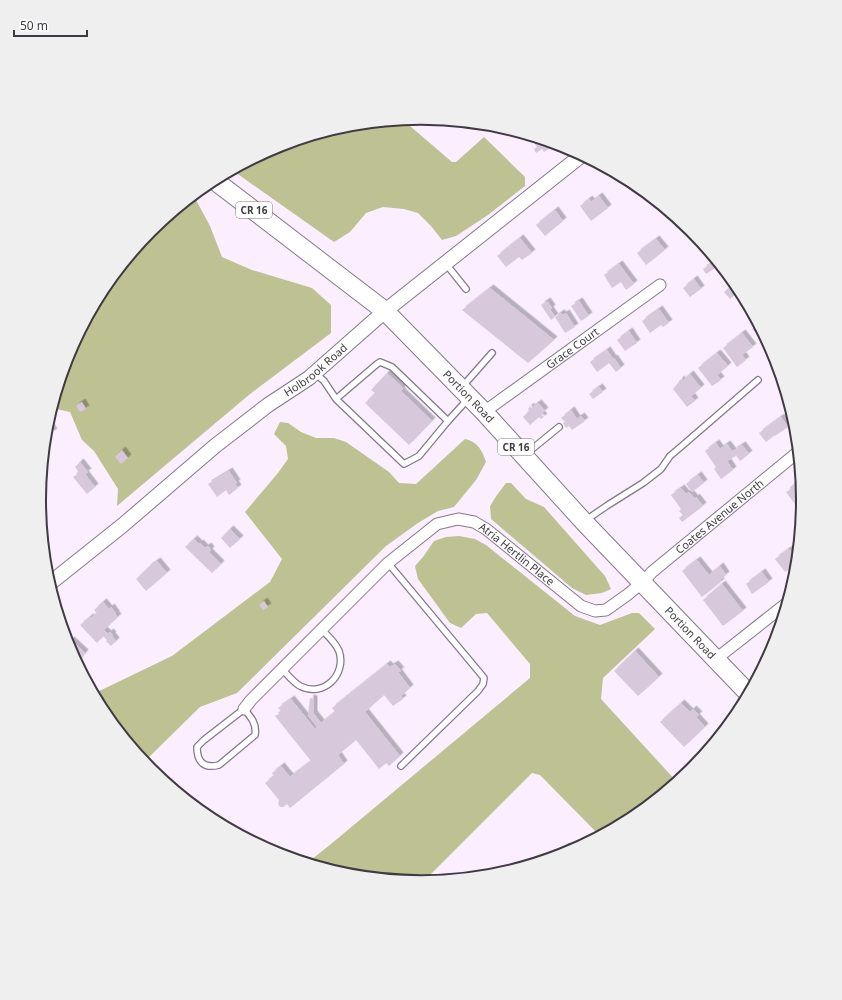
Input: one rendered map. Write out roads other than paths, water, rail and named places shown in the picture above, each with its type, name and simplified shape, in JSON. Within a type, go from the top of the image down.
[{"type":"main road","name":"Portion Road","points":[[219,184],[385,311],[465,392],[584,522],[745,690]]},
{"type":"street","name":"Holbrook Road","points":[[55,580],[123,525],[215,446],[268,405],[315,373],[385,311],[577,159]]},
{"type":"street","name":"Grace Court","points":[[484,412],[660,285]]},
{"type":"street","name":"Coates Avenue North","points":[[642,582],[652,572],[793,456]]},
{"type":"street","name":"Atria Hertlin Place","points":[[244,709],[321,629],[388,563],[437,524],[458,519],[474,522],[486,529],[581,606],[595,611],[606,610],[619,602],[642,582]]},
{"type":"street","points":[[716,659],[780,609]]},
{"type":"lane","points":[[446,263],[466,289]]},
{"type":"lane","points":[[315,373],[324,381],[336,399],[404,464],[420,456],[448,421],[465,392],[492,353]]},
{"type":"lane","points":[[336,399],[380,362],[392,367],[448,421]]},
{"type":"lane","points":[[584,522],[643,483],[661,469],[674,452],[758,380]]},
{"type":"lane","points":[[524,456],[559,426]]},
{"type":"lane","points":[[388,563],[484,678],[483,684],[478,691],[401,766]]},
{"type":"lane","points":[[282,669],[299,685],[307,689],[317,689],[327,685],[335,679],[340,671],[342,661],[339,649],[321,629]]},
{"type":"lane","points":[[244,709],[254,723],[256,730],[255,735],[219,765],[206,766],[200,761],[197,754],[197,747],[244,709]]}]
